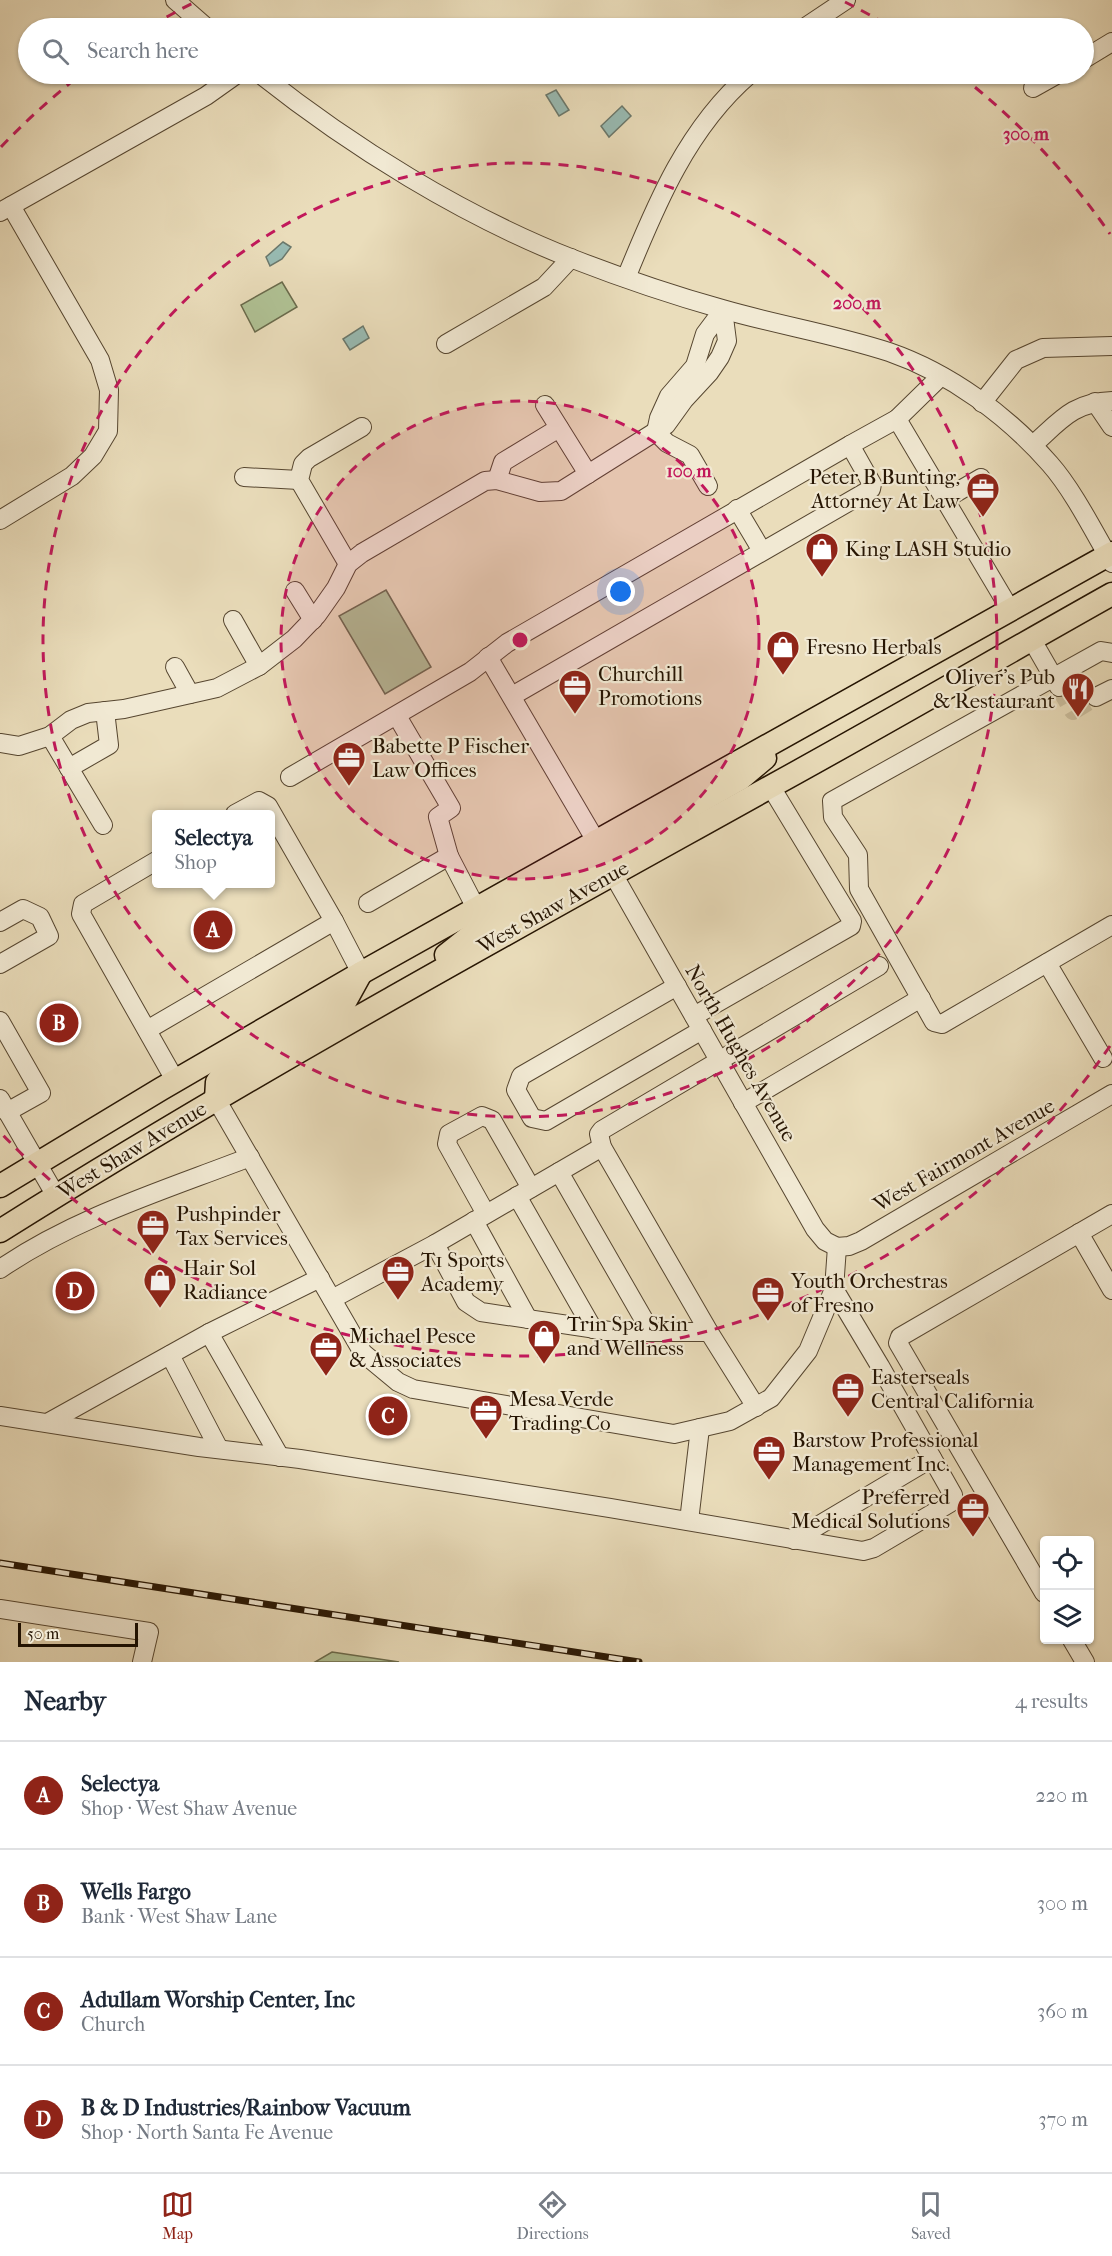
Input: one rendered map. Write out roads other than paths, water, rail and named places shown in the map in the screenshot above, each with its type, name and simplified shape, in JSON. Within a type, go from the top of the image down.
[{"type":"main road","name":"West Shaw Avenue","points":[[0,1186],[175,1080],[361,973],[810,720],[1111,557]]},
{"type":"main road","name":"West Shaw Avenue","points":[[0,1232],[216,1099],[404,991],[1112,594]]},
{"type":"main road","points":[[613,874],[612,860],[620,847],[740,778],[810,720]]},
{"type":"main road","points":[[404,991],[470,936],[589,868],[599,857],[596,841]]},
{"type":"main road","points":[[216,1099],[217,1082],[227,1070],[345,1002],[361,973]]},
{"type":"street","points":[[176,0],[196,18]]},
{"type":"street","points":[[818,18],[842,1]]},
{"type":"street","points":[[1094,53],[1112,42]]},
{"type":"street","points":[[0,519],[72,476],[93,456],[108,430],[109,390],[100,360],[5,209],[206,96],[223,84]]},
{"type":"street","points":[[273,84],[375,156],[495,224],[571,258],[723,310],[891,353],[941,376],[982,403],[1033,446],[1061,479],[1111,557]]},
{"type":"street","points":[[626,278],[656,203],[681,158],[709,117],[740,84]]},
{"type":"street","points":[[1032,88],[1039,84]]},
{"type":"street","points":[[446,344],[544,287],[571,258]]},
{"type":"street","points":[[656,432],[658,418],[669,396],[695,366],[705,334],[723,310]]},
{"type":"street","points":[[982,403],[1016,360],[1043,348],[1112,346]]},
{"type":"street","points":[[290,777],[470,672],[507,643],[897,419],[941,376]]},
{"type":"street","points":[[1033,446],[1070,412],[1083,404],[1104,401],[1112,427]]},
{"type":"street","points":[[544,405],[588,474]]},
{"type":"street","points":[[897,419],[1011,610]]},
{"type":"street","points":[[348,564],[298,480],[303,464],[309,458],[362,427]]},
{"type":"street","points":[[497,480],[503,462],[560,428]]},
{"type":"street","points":[[0,743],[19,746],[50,736],[71,720],[88,713],[123,709],[217,688],[259,666],[294,639],[313,620],[336,588],[348,564],[362,553],[485,481],[497,480],[540,492],[561,491],[656,432]]},
{"type":"street","points":[[656,432],[668,443],[690,455],[708,486]]},
{"type":"street","points":[[512,696],[871,489],[872,484],[850,445]]},
{"type":"street","points":[[244,477],[298,480]]},
{"type":"street","points":[[945,499],[981,478]]},
{"type":"street","points":[[737,509],[762,551]]},
{"type":"street","points":[[295,591],[313,620]]},
{"type":"street","points":[[233,620],[259,666]]},
{"type":"street","points":[[1032,640],[1056,682]]},
{"type":"street","points":[[1112,652],[1101,651],[1056,682],[832,801],[833,817],[858,855],[859,889],[934,1022],[942,1024],[1112,925]]},
{"type":"street","points":[[489,657],[596,841]]},
{"type":"street","points":[[175,667],[190,694]]},
{"type":"street","points":[[69,768],[109,745],[105,711]]},
{"type":"street","points":[[397,716],[451,808],[438,817],[449,856],[476,908]]},
{"type":"street","points":[[50,736],[103,825]]},
{"type":"street","points":[[677,986],[521,1076],[516,1090],[532,1118],[546,1121],[851,926],[852,921],[771,787]]},
{"type":"street","points":[[242,810],[259,801],[270,810]]},
{"type":"street","points":[[275,818],[361,973]]},
{"type":"street","points":[[368,903],[449,856]]},
{"type":"street","points":[[152,863],[83,904],[81,914],[175,1080]]},
{"type":"street","name":"North Hughes Avenue","points":[[613,874],[815,1229],[825,1241],[837,1247]]},
{"type":"street","points":[[0,922],[22,909],[40,917],[49,936],[0,964]]},
{"type":"street","points":[[147,1030],[334,921]]},
{"type":"street","points":[[1047,963],[1103,1058]]},
{"type":"street","points":[[756,1407],[709,1332],[602,1147],[599,1134],[602,1130],[879,966]]},
{"type":"street","points":[[743,1103],[921,998]]},
{"type":"street","points":[[0,1021],[41,1093],[4,1105],[56,1196]]},
{"type":"street","name":"West Fairmont Avenue","points":[[837,1247],[849,1246],[861,1241],[1112,1095]]},
{"type":"street","points":[[216,1099],[363,1353],[398,1382],[413,1389],[674,1434],[730,1421],[771,1398],[808,1352],[834,1289],[837,1247]]},
{"type":"street","points":[[528,1319],[447,1144],[449,1134],[482,1116],[492,1120],[524,1192],[594,1329]]},
{"type":"street","points":[[332,1299],[435,1244],[602,1147]]},
{"type":"street","points":[[0,1269],[48,1239],[81,1222],[250,1157]]},
{"type":"street","points":[[559,1172],[651,1332]]},
{"type":"street","points":[[1042,1590],[898,1343],[900,1337],[1112,1214]]},
{"type":"street","points":[[1079,1233],[1112,1290]]},
{"type":"street","points":[[435,1244],[466,1302],[481,1312],[616,1332],[709,1332]]},
{"type":"street","points":[[49,1422],[209,1333],[320,1278]]},
{"type":"street","points":[[0,1416],[689,1521],[863,1551],[874,1548],[950,1503],[953,1495],[834,1289]]},
{"type":"street","points":[[209,1333],[279,1457]]},
{"type":"street","points":[[170,1355],[219,1449]]},
{"type":"street","points":[[689,1521],[700,1428]]},
{"type":"street","points":[[794,1540],[932,1458]]},
{"type":"street","points":[[0,1609],[149,1632],[142,1662]]},
{"type":"street","points":[[1074,1644],[1085,1662]]},
{"type":"water","points":[[556,90],[569,110],[559,116],[546,95]]},
{"type":"water","points":[[622,106],[631,116],[609,137],[601,126]]},
{"type":"water","points":[[283,242],[291,247],[282,259],[270,266],[266,257]]},
{"type":"water","points":[[363,326],[369,338],[350,350],[343,339]]},
{"type":"tunnel","points":[[1059,687],[1073,711],[1096,697]]},
{"type":"railway","points":[[0,1563],[639,1662]]},
{"type":"place","name":"Peter B Bunting, Attorney At Law","points":[[983,518]]},
{"type":"place","name":"King LASH Studio","points":[[822,578]]},
{"type":"place","name":"Fresno Herbals","points":[[783,676]]},
{"type":"place","name":"Churchill Promotions","points":[[575,715]]},
{"type":"place","name":"Oliver's Pub & Restaurant","points":[[1078,718]]},
{"type":"place","name":"Babette P Fischer Law Offices","points":[[349,787]]},
{"type":"place","name":"Selectya","points":[[213,930]]},
{"type":"place","name":"Wells Fargo","points":[[59,1023]]},
{"type":"place","name":"Pushpinder Tax Services","points":[[153,1255]]},
{"type":"place","name":"B & D Industries/Rainbow Vacuum","points":[[75,1291]]},
{"type":"place","name":"T1 Sports Academy","points":[[398,1301]]},
{"type":"place","name":"Hair Sol Radiance","points":[[160,1309]]},
{"type":"place","name":"Youth Orchestras of Fresno","points":[[768,1322]]},
{"type":"place","name":"Trin Spa Skin and Wellness","points":[[544,1365]]},
{"type":"place","name":"Michael Pesce & Associates","points":[[326,1377]]},
{"type":"place","name":"Adullam Worship Center, Inc","points":[[388,1416]]},
{"type":"place","name":"Easterseals Central California","points":[[848,1418]]},
{"type":"place","name":"Mesa Verde Trading Co","points":[[486,1440]]},
{"type":"place","name":"Barstow Professional Management Inc.","points":[[769,1481]]},
{"type":"place","name":"Preferred Medical Solutions","points":[[973,1538]]}]
